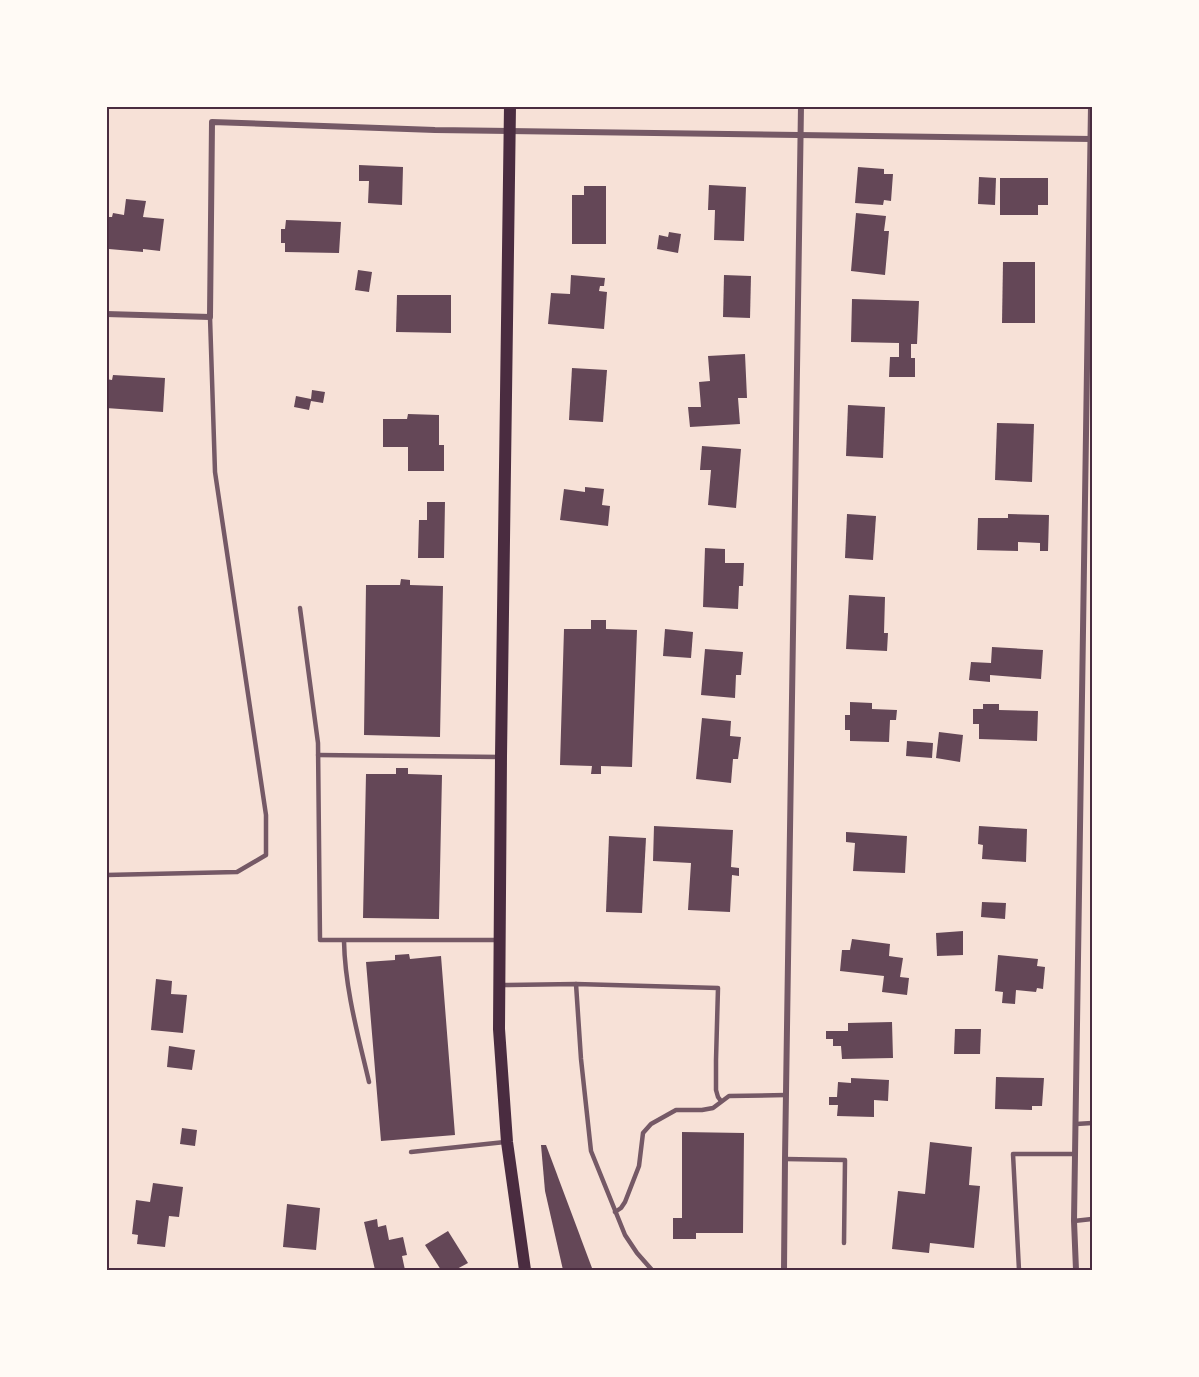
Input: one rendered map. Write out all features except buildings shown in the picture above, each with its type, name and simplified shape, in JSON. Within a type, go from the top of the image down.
[{"type":"main road","points":[[510,106],[498,940],[499,1038],[507,1142],[525,1270]]},
{"type":"street","points":[[784,1270],[801,106]]},
{"type":"street","points":[[1076,1270],[1074,1221],[1091,106]]},
{"type":"street","points":[[106,314],[210,316],[212,122],[423,129],[1091,139]]},
{"type":"lane","points":[[106,875],[237,873],[266,855],[266,815],[215,472],[210,316]]},
{"type":"lane","points":[[300,608],[318,755],[320,940],[498,940]]},
{"type":"lane","points":[[318,755],[501,757]]},
{"type":"lane","points":[[344,941],[347,989],[369,1082]]},
{"type":"lane","points":[[499,985],[576,984],[717,988],[716,1090],[722,1101]]},
{"type":"lane","points":[[576,984],[589,1142],[593,1158],[625,1235],[652,1270]]},
{"type":"lane","points":[[615,1212],[625,1202],[639,1166],[646,1128],[676,1110],[706,1110],[733,1095],[786,1095]]},
{"type":"lane","points":[[1076,1125],[1092,1123]]},
{"type":"lane","points":[[411,1152],[507,1142]]},
{"type":"lane","points":[[1018,1270],[1013,1154],[1075,1154]]},
{"type":"lane","points":[[785,1159],[845,1160],[844,1243]]},
{"type":"lane","points":[[1074,1221],[1092,1219]]}]
